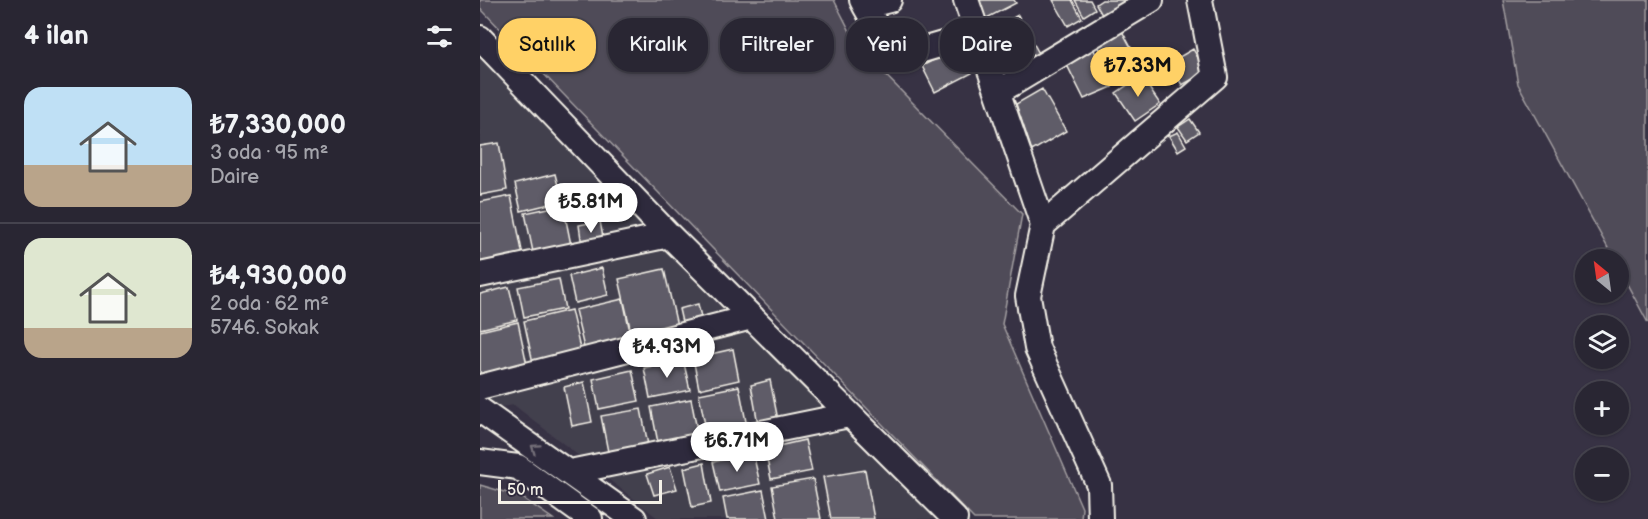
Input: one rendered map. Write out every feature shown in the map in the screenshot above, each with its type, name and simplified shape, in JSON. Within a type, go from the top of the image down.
[{"type":"street","points":[[889,0],[863,3],[895,58],[940,45]]},
{"type":"street","points":[[966,0],[972,18]]},
{"type":"street","points":[[998,92],[1151,0]]},
{"type":"street","points":[[1043,225],[1215,77],[1200,0]]},
{"type":"street","points":[[480,38],[669,235],[849,415],[946,517]]},
{"type":"street","points":[[991,72],[1043,225],[1028,296],[1037,348],[1099,485],[1100,519]]},
{"type":"street","points":[[480,275],[669,235]]},
{"type":"street","points":[[480,387],[752,317]]},
{"type":"street","points":[[480,410],[634,519]]},
{"type":"street","points":[[570,472],[849,415]]},
{"type":"street","points":[[480,462],[518,467],[590,519]]},
{"type":"shaded area","points":[[480,0],[834,0],[846,24],[846,72],[883,72],[1022,214],[1002,324],[1082,508],[1081,519],[974,519],[542,72],[596,72],[596,18],[498,18],[498,27],[480,8]]},
{"type":"shaded area","points":[[1503,0],[1648,0],[1648,323],[1629,288],[1629,249],[1609,249],[1518,84]]},
{"type":"shaded area","points":[[480,45],[498,63],[498,72],[507,72],[947,519],[659,519],[514,405],[480,410]]},
{"type":"shaded area","points":[[480,485],[521,497],[553,519],[480,519]]},
{"type":"building","points":[[978,0],[1014,0],[1016,3],[987,18],[982,18]]},
{"type":"building","points":[[1053,0],[1072,0],[1082,18],[1068,26]]},
{"type":"building","points":[[1075,0],[1090,0],[1095,9],[1084,16]]},
{"type":"building","points":[[1102,0],[1129,0],[1102,15],[1096,4]]},
{"type":"building","points":[[1122,31],[1141,66],[1116,80],[1097,44]]},
{"type":"building","points":[[1034,44],[1042,59],[1034,63]]},
{"type":"building","points":[[1093,48],[1112,87],[1084,99],[1065,61]]},
{"type":"building","points":[[1193,49],[1206,72],[1182,85],[1169,63]]},
{"type":"building","points":[[940,57],[940,72],[972,73],[935,92],[925,72],[928,72],[928,63]]},
{"type":"building","points":[[1000,72],[1018,72],[1003,80]]},
{"type":"building","points":[[1141,76],[1160,104],[1135,121],[1116,93]]},
{"type":"building","points":[[1042,89],[1066,131],[1032,151],[1016,104]]},
{"type":"building","points":[[1190,119],[1199,132],[1187,140],[1178,127]]},
{"type":"building","points":[[1178,132],[1186,146],[1178,151],[1169,136]]},
{"type":"building","points":[[499,143],[507,190],[480,195],[480,146]]},
{"type":"building","points":[[555,174],[562,201],[521,211],[515,184]]},
{"type":"building","points":[[511,196],[524,261],[480,270],[480,202]]},
{"type":"building","points":[[563,205],[572,250],[534,257],[525,213]]},
{"type":"building","points":[[600,221],[604,243],[582,246],[579,225]]},
{"type":"building","points":[[602,268],[608,295],[575,303],[569,276]]},
{"type":"building","points":[[664,269],[678,330],[633,341],[619,279]]},
{"type":"building","points":[[559,279],[565,309],[524,317],[518,287]]},
{"type":"building","points":[[509,287],[517,320],[480,329],[480,294]]},
{"type":"building","points":[[623,299],[632,341],[585,352],[575,310]]},
{"type":"building","points":[[698,304],[703,326],[684,331],[679,309]]},
{"type":"building","points":[[571,310],[581,353],[533,363],[524,321]]},
{"type":"building","points":[[518,322],[527,365],[480,375],[480,331]]},
{"type":"building","points":[[733,349],[739,380],[699,389],[693,358]]},
{"type":"building","points":[[683,359],[690,390],[650,398],[644,368]]},
{"type":"building","points":[[632,370],[639,401],[599,409],[593,379]]},
{"type":"building","points":[[770,380],[778,420],[758,424],[751,385]]},
{"type":"building","points":[[584,382],[592,422],[572,426],[564,387]]},
{"type":"building","points":[[739,386],[747,427],[707,435],[699,394]]},
{"type":"building","points":[[691,399],[699,440],[659,448],[651,407]]},
{"type":"building","points":[[641,409],[649,450],[609,457],[601,416]]},
{"type":"building","points":[[805,440],[812,471],[771,479],[765,449]]},
{"type":"building","points":[[753,453],[760,484],[720,492],[713,462]]},
{"type":"building","points":[[704,463],[711,503],[692,507],[684,468]]},
{"type":"building","points":[[670,467],[677,489],[654,495],[647,474]]},
{"type":"building","points":[[865,470],[874,519],[831,519],[823,477]]},
{"type":"building","points":[[813,479],[821,519],[778,519],[772,486]]},
{"type":"building","points":[[763,490],[769,519],[727,519],[723,498]]}]
